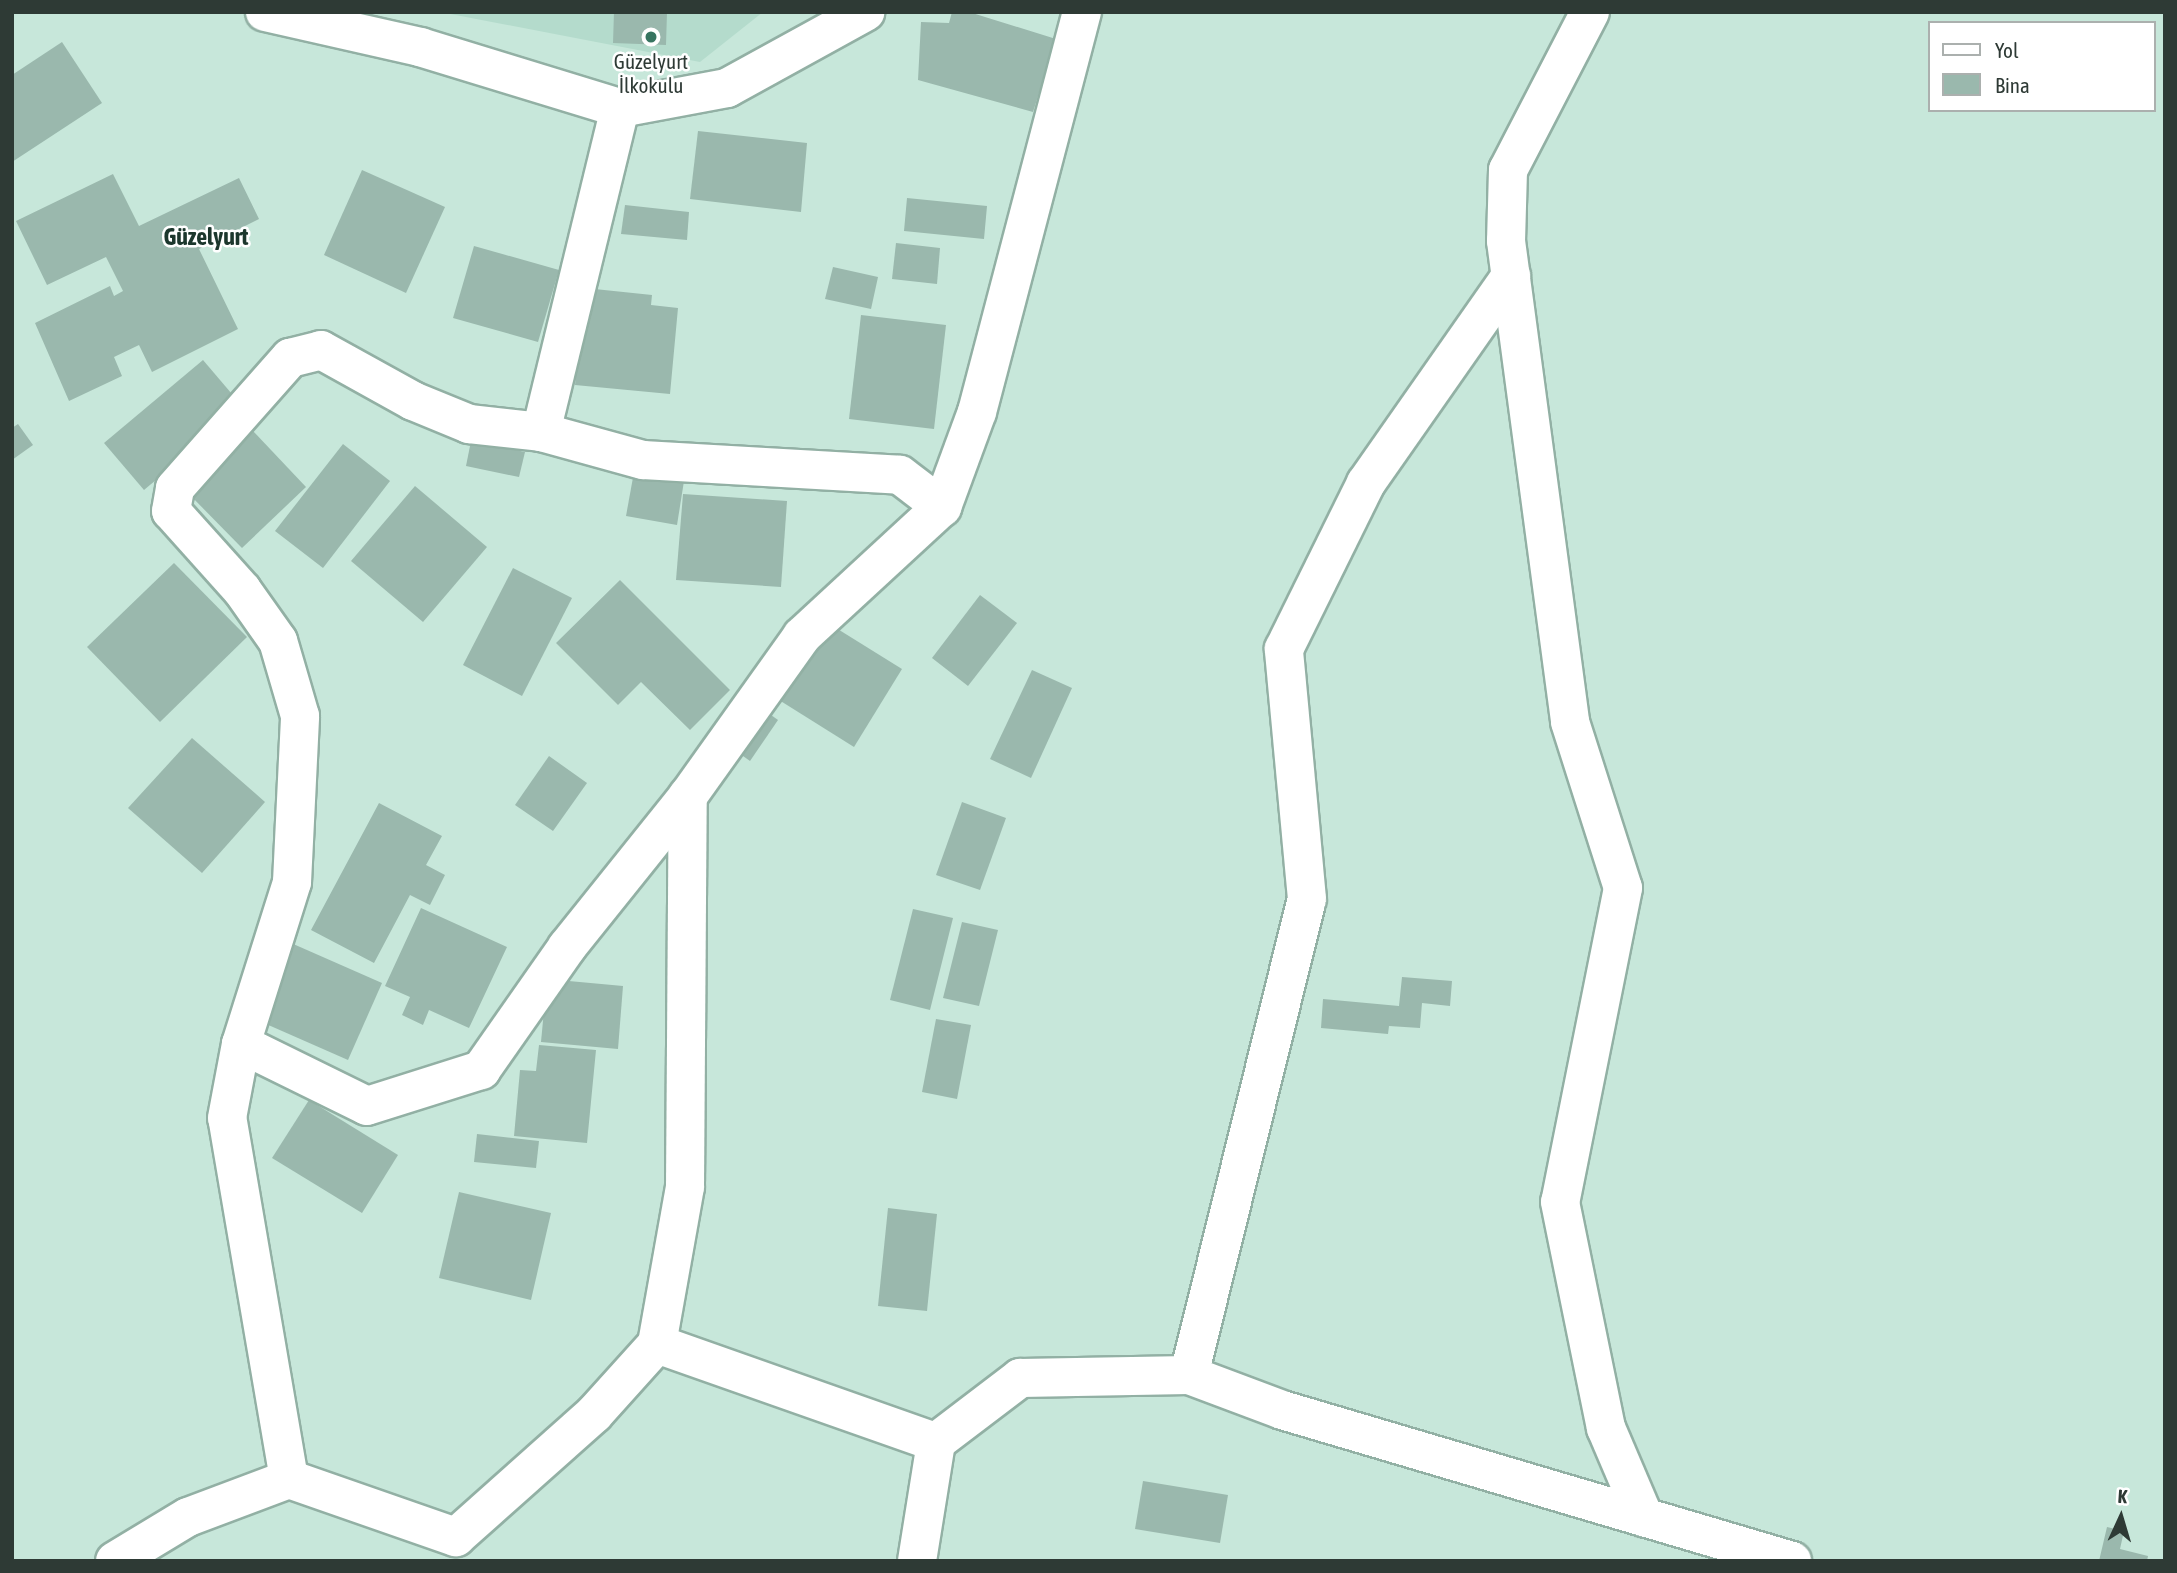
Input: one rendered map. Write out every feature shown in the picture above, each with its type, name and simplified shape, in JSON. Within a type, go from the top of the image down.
[{"type":"street","points":[[265,12],[420,47],[621,108],[727,88],[865,12]]},
{"type":"street","points":[[241,1044],[367,1106],[481,1070],[567,947],[688,796],[802,636],[942,507],[977,412],[1082,12]]},
{"type":"street","points":[[1590,12],[1508,170],[1511,276],[1570,722],[1623,888],[1560,1202],[1606,1428],[1644,1517]]},
{"type":"street","points":[[541,432],[621,108]]},
{"type":"street","points":[[1189,1375],[1307,899],[1284,649],[1366,482],[1511,276]]},
{"type":"street","points":[[289,1479],[227,1118],[241,1044],[292,882],[300,716],[278,642],[242,590],[171,511],[175,488],[290,358],[321,350],[413,401],[469,424],[541,432],[643,460],[900,475],[942,507]]},
{"type":"street","points":[[116,1561],[188,1517],[289,1479],[456,1537],[594,1414],[656,1344],[685,1187],[688,796]]},
{"type":"street","points":[[656,1344],[936,1442]]},
{"type":"street","points":[[917,1561],[936,1442],[1020,1378],[1189,1375],[1282,1410],[1792,1561]]},
{"type":"shaded area","name":"Güzelyurt İlkokulu","points":[[440,12],[763,12],[700,62]]},
{"type":"building","points":[[614,12],[667,12],[666,45],[613,43]]},
{"type":"building","points":[[952,12],[969,12],[1056,39],[1033,112],[918,80],[921,22],[949,23]]},
{"type":"building","points":[[62,42],[102,103],[12,162],[12,75]]},
{"type":"building","points":[[698,131],[807,143],[801,212],[690,199]]},
{"type":"building","points":[[362,170],[445,207],[406,293],[324,255]]},
{"type":"building","points":[[113,174],[139,226],[239,178],[259,219],[199,249],[238,329],[152,372],[139,345],[114,357],[122,376],[69,401],[35,323],[110,286],[114,296],[123,291],[106,257],[47,285],[16,221]]},
{"type":"building","points":[[907,198],[987,206],[984,239],[904,231]]},
{"type":"building","points":[[625,205],[689,212],[687,240],[621,234]]},
{"type":"building","points":[[896,243],[940,248],[937,284],[892,279]]},
{"type":"building","points":[[474,246],[559,270],[538,342],[453,318]]},
{"type":"building","points":[[833,267],[878,277],[871,309],[825,299]]},
{"type":"building","points":[[585,288],[652,295],[651,305],[678,308],[670,394],[575,385]]},
{"type":"building","points":[[861,315],[946,325],[934,429],[849,419]]},
{"type":"building","points":[[203,360],[243,407],[144,490],[104,443]]},
{"type":"building","points":[[18,424],[33,445],[12,460],[12,428]]},
{"type":"building","points":[[253,431],[306,487],[242,548],[188,493]]},
{"type":"building","points":[[471,441],[525,452],[519,477],[466,466]]},
{"type":"building","points":[[343,444],[390,481],[323,568],[275,531]]},
{"type":"building","points":[[634,472],[684,481],[677,525],[626,516]]},
{"type":"building","points":[[415,486],[487,547],[423,622],[351,561]]},
{"type":"building","points":[[683,494],[787,501],[781,587],[676,580]]},
{"type":"building","points":[[174,563],[247,637],[160,722],[87,647]]},
{"type":"building","points":[[513,568],[572,598],[522,696],[463,665]]},
{"type":"building","points":[[620,580],[730,690],[690,730],[641,682],[618,705],[556,643]]},
{"type":"building","points":[[980,595],[1017,623],[968,686],[932,658]]},
{"type":"building","points":[[828,623],[902,669],[854,747],[779,700]]},
{"type":"building","points":[[1032,670],[1072,688],[1031,778],[990,759]]},
{"type":"building","points":[[757,705],[778,720],[750,761],[729,746]]},
{"type":"building","points":[[192,738],[265,802],[202,873],[128,808]]},
{"type":"building","points":[[549,756],[587,783],[553,831],[515,805]]},
{"type":"building","points":[[962,802],[1006,818],[980,890],[936,875]]},
{"type":"building","points":[[379,803],[442,836],[426,865],[445,875],[430,905],[410,895],[374,963],[311,930]]},
{"type":"building","points":[[421,908],[507,947],[469,1028],[429,1010],[423,1025],[402,1015],[410,997],[385,986]]},
{"type":"building","points":[[913,909],[953,918],[930,1010],[890,1000]]},
{"type":"building","points":[[962,922],[998,930],[979,1006],[943,998]]},
{"type":"building","points":[[291,943],[382,983],[348,1060],[257,1020]]},
{"type":"building","points":[[1402,977],[1452,981],[1450,1006],[1422,1003],[1420,1028],[1389,1026],[1388,1034],[1321,1028],[1323,999],[1399,1006]]},
{"type":"building","points":[[547,979],[623,986],[618,1049],[541,1042]]},
{"type":"building","points":[[936,1019],[971,1025],[957,1099],[922,1092]]},
{"type":"building","points":[[539,1045],[596,1050],[587,1143],[514,1136],[520,1070],[536,1071]]},
{"type":"building","points":[[309,1100],[398,1155],[362,1213],[272,1158]]},
{"type":"building","points":[[477,1134],[539,1141],[536,1168],[474,1162]]},
{"type":"building","points":[[459,1192],[551,1213],[531,1300],[439,1278]]},
{"type":"building","points":[[888,1208],[937,1214],[927,1311],[878,1306]]},
{"type":"building","points":[[1143,1481],[1228,1495],[1220,1543],[1135,1529]]},
{"type":"building","points":[[2107,1527],[2124,1531],[2120,1549],[2148,1556],[2147,1561],[2099,1561]]},
{"type":"place","name":"Güzelyurt İlkokulu","points":[[651,37]]},
{"type":"district","name":"Güzelyurt","points":[[206,237]]}]
